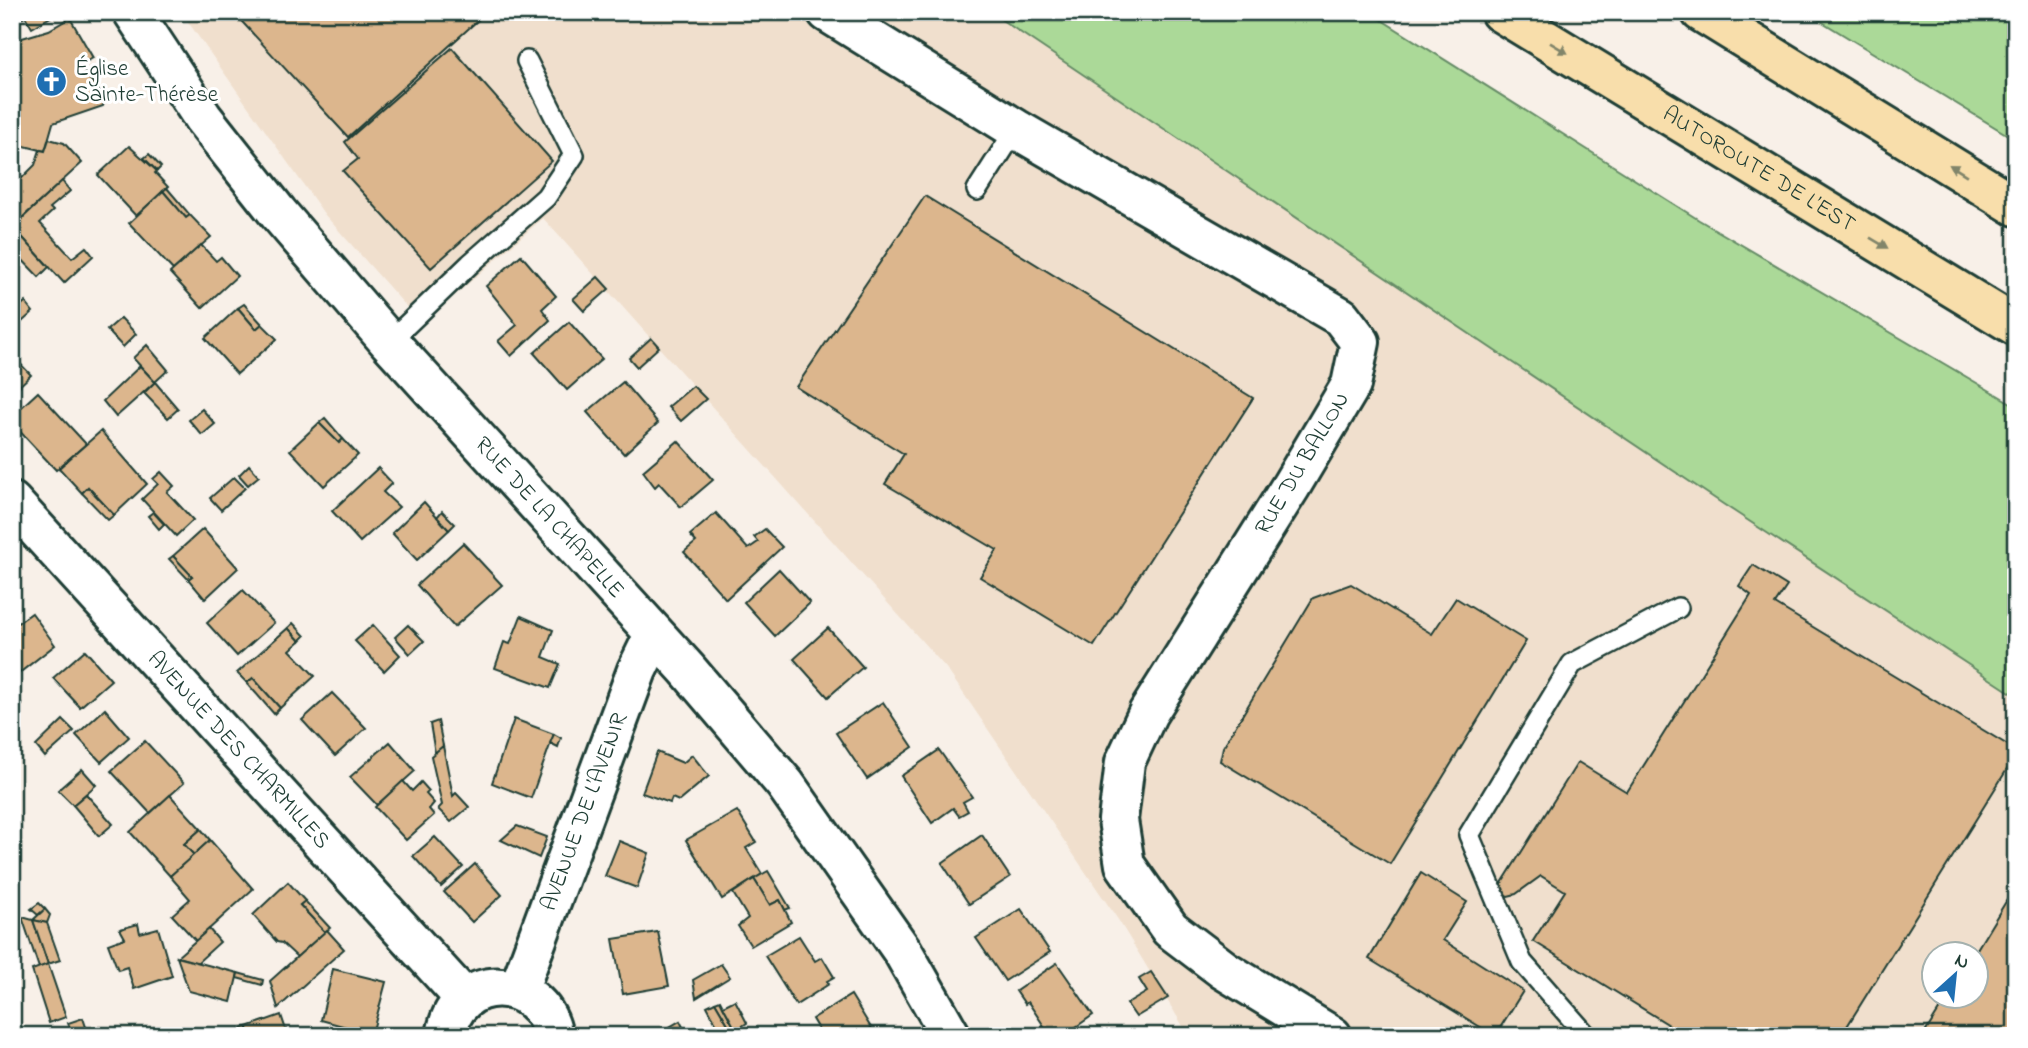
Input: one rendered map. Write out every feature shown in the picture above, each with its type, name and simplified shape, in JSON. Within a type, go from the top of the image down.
[{"type":"highway","name":"AUTOROUTE DE L’EST","points":[[1500,12],[2016,326]]},
{"type":"highway","points":[[1700,12],[2016,206]]},
{"type":"street","name":"RUE DU BALLON","points":[[827,12],[1016,129],[1341,317],[1360,342],[1351,385],[1291,486],[1148,713],[1125,762],[1118,820],[1125,864],[1170,929],[1224,970],[1332,1036]]},
{"type":"street","name":"RUE DE LA CHAPELLE","points":[[145,17],[203,118],[278,213],[389,342],[687,669],[785,784],[902,952],[951,1036]]},
{"type":"street","name":"AVENUE DES CHARMILLES","points":[[12,502],[465,999]]},
{"type":"street","name":"AVENUE DE L’AVENIR","points":[[519,991],[637,670],[654,635]]},
{"type":"street","points":[[446,1036],[454,1011],[465,999],[492,988],[519,991],[537,1002],[548,1017],[553,1036]]},
{"type":"lane","points":[[389,342],[470,264],[546,197],[574,155],[527,61]]},
{"type":"lane","points":[[976,190],[1016,129]]},
{"type":"lane","points":[[1587,1036],[1522,962],[1469,835],[1572,664],[1678,608]]},
{"type":"shaded area","points":[[181,12],[990,12],[1723,504],[2016,696],[2016,1036],[1189,1036],[1119,921],[946,668],[543,218],[422,324],[325,215]]},
{"type":"green space","points":[[990,12],[1369,12],[1699,220],[2016,406],[2016,696],[1723,504]]},
{"type":"green space","points":[[1806,12],[2016,12],[2016,140]]},
{"type":"building","points":[[20,12],[59,12],[32,28]]},
{"type":"building","points":[[233,12],[487,12],[348,137]]},
{"type":"building","name":"Église Sainte-Thérèse","points":[[70,18],[93,58],[79,66],[105,98],[103,106],[53,123],[45,151],[12,143],[12,41],[49,30]]},
{"type":"building","points":[[452,48],[552,161],[431,268],[343,171],[358,159],[345,142]]},
{"type":"building","points":[[49,139],[64,143],[82,163],[12,227],[12,188],[35,165],[40,150],[45,151]]},
{"type":"building","points":[[129,146],[157,171],[155,173],[168,187],[136,216],[98,175]]},
{"type":"building","points":[[149,154],[161,167],[157,171],[144,158]]},
{"type":"building","points":[[62,181],[70,191],[50,208],[53,211],[40,223],[72,258],[86,247],[93,256],[64,283],[13,227]]},
{"type":"building","points":[[167,188],[190,215],[186,218],[163,191]]},
{"type":"building","points":[[163,191],[186,218],[190,215],[211,237],[173,270],[129,223]]},
{"type":"building","points":[[925,196],[1253,398],[1094,646],[980,577],[997,550],[885,484],[904,454],[796,387]]},
{"type":"building","points":[[13,227],[49,267],[39,277],[12,249]]},
{"type":"building","points":[[201,245],[216,261],[221,257],[237,276],[202,308],[170,273]]},
{"type":"building","points":[[521,255],[556,296],[542,309],[550,320],[511,356],[498,341],[517,325],[486,286]]},
{"type":"building","points":[[598,277],[609,289],[584,311],[573,299]]},
{"type":"building","points":[[25,302],[33,312],[12,331],[12,313]]},
{"type":"building","points":[[244,304],[262,324],[256,329],[238,308]]},
{"type":"building","points":[[238,308],[256,329],[262,324],[277,339],[237,374],[205,338]]},
{"type":"building","points":[[121,318],[136,334],[123,347],[107,330]]},
{"type":"building","points":[[569,322],[602,359],[567,390],[534,353]]},
{"type":"building","points":[[651,338],[659,347],[637,367],[629,358]]},
{"type":"building","points":[[147,345],[168,370],[155,382],[133,358]]},
{"type":"building","points":[[12,355],[31,375],[12,393]]},
{"type":"building","points":[[140,366],[155,382],[116,417],[103,401]]},
{"type":"building","points":[[155,382],[178,409],[168,418],[144,393]]},
{"type":"building","points":[[623,382],[658,423],[624,454],[587,412]]},
{"type":"building","points":[[693,386],[706,399],[681,421],[668,407]]},
{"type":"building","points":[[38,392],[86,444],[56,470],[12,423],[12,416]]},
{"type":"building","points":[[202,409],[215,424],[202,435],[189,420]]},
{"type":"building","points":[[325,418],[343,439],[339,443],[319,423]]},
{"type":"building","points":[[319,423],[339,443],[343,439],[358,455],[324,486],[290,450]]},
{"type":"building","points":[[101,431],[147,484],[114,515],[88,487],[82,493],[59,468]]},
{"type":"building","points":[[678,441],[713,480],[681,507],[659,483],[655,487],[643,471]]},
{"type":"building","points":[[249,465],[259,476],[248,485],[239,475]]},
{"type":"building","points":[[378,468],[392,483],[383,492],[399,507],[360,542],[332,511]]},
{"type":"building","points":[[161,472],[174,486],[167,492],[193,520],[176,536],[142,499],[158,484],[153,479]]},
{"type":"building","points":[[234,477],[245,488],[221,510],[210,498]]},
{"type":"building","points":[[88,487],[114,515],[108,520],[82,493]]},
{"type":"building","points":[[424,502],[449,530],[417,560],[392,533]]},
{"type":"building","points":[[442,511],[455,524],[449,530],[437,517]]},
{"type":"building","points":[[153,512],[164,524],[159,529],[148,516]]},
{"type":"building","points":[[716,513],[748,549],[758,542],[754,537],[765,529],[782,547],[726,599],[684,552],[696,542],[690,535]]},
{"type":"building","points":[[203,529],[238,568],[205,599],[188,579],[192,576],[173,556]]},
{"type":"building","points":[[463,543],[502,585],[454,627],[417,585]]},
{"type":"building","points":[[173,556],[192,576],[188,579],[169,559]]},
{"type":"building","points":[[1753,565],[1787,586],[1775,604],[2016,750],[2016,755],[1841,1036],[1687,1036],[1533,941],[1565,891],[1541,876],[1516,894],[1503,894],[1502,883],[1578,762],[1627,792],[1751,595],[1739,586]]},
{"type":"building","points":[[779,569],[810,603],[775,636],[744,602]]},
{"type":"building","points":[[1351,584],[1432,634],[1456,598],[1526,641],[1390,864],[1220,761],[1223,747],[1313,598]]},
{"type":"building","points":[[243,590],[274,623],[237,656],[207,623]]},
{"type":"building","points":[[32,613],[55,645],[18,674],[12,666],[12,627]]},
{"type":"building","points":[[521,616],[553,630],[543,657],[560,664],[550,688],[495,668],[504,642],[510,644]]},
{"type":"building","points":[[293,623],[305,636],[300,641],[288,628]]},
{"type":"building","points":[[373,625],[400,655],[384,671],[355,641]]},
{"type":"building","points":[[408,625],[424,641],[410,654],[395,637]]},
{"type":"building","points":[[288,628],[300,641],[290,650],[315,676],[280,708],[253,678],[247,683],[237,673]]},
{"type":"building","points":[[828,628],[863,667],[828,697],[794,659]]},
{"type":"building","points":[[85,650],[111,680],[80,707],[53,678]]},
{"type":"building","points":[[253,678],[280,708],[274,714],[247,683]]},
{"type":"building","points":[[332,693],[366,728],[335,756],[302,720]]},
{"type":"building","points":[[12,695],[22,705],[12,714]]},
{"type":"building","points":[[883,702],[913,747],[867,779],[836,733]]},
{"type":"building","points":[[105,709],[129,737],[101,762],[76,735]]},
{"type":"building","points":[[514,719],[554,734],[531,798],[492,783]]},
{"type":"building","points":[[63,720],[74,731],[45,757],[36,746]]},
{"type":"building","points":[[438,721],[443,746],[435,753],[430,724]]},
{"type":"building","points":[[554,734],[561,738],[558,747],[550,743]]},
{"type":"building","points":[[145,741],[184,783],[150,813],[111,771]]},
{"type":"building","points":[[390,742],[415,771],[377,805],[350,777]]},
{"type":"building","points":[[443,746],[453,796],[456,793],[469,807],[451,822],[438,809],[442,805],[431,756]]},
{"type":"building","points":[[939,750],[972,797],[963,802],[968,811],[959,816],[953,808],[932,823],[901,776]]},
{"type":"building","points":[[657,752],[683,763],[692,755],[709,776],[679,801],[672,798],[670,803],[642,793]]},
{"type":"building","points":[[82,769],[96,785],[73,805],[58,790]]},
{"type":"building","points":[[403,781],[412,791],[421,782],[434,803],[429,809],[434,815],[406,840],[375,807]]},
{"type":"building","points":[[86,794],[113,824],[99,836],[73,805]]},
{"type":"building","points":[[170,795],[201,829],[184,844],[194,855],[170,876],[130,832]]},
{"type":"building","points":[[737,811],[756,842],[746,848],[762,874],[722,899],[686,840]]},
{"type":"building","points":[[517,826],[547,837],[539,858],[501,840]]},
{"type":"building","points":[[201,829],[210,840],[194,855],[184,844]]},
{"type":"building","points":[[982,835],[1010,877],[969,904],[942,863]]},
{"type":"building","points":[[435,837],[463,867],[441,887],[413,856]]},
{"type":"building","points":[[210,840],[253,889],[196,941],[172,915],[190,899],[170,876]]},
{"type":"building","points":[[619,841],[649,853],[637,888],[605,876]]},
{"type":"building","points":[[475,864],[502,895],[472,922],[444,892]]},
{"type":"building","points":[[768,871],[790,908],[785,910],[780,900],[770,905],[754,879]]},
{"type":"building","points":[[1421,873],[1467,902],[1443,940],[1523,991],[1495,1036],[1369,959]]},
{"type":"building","points":[[754,879],[770,905],[780,900],[791,922],[751,946],[738,926],[748,918],[733,893]]},
{"type":"building","points":[[288,882],[305,901],[300,905],[325,932],[297,957],[282,943],[277,942],[253,915]]},
{"type":"building","points":[[2016,885],[2016,1036],[1923,1036],[1939,1010],[1990,1010],[1990,940],[1983,940]]},
{"type":"building","points":[[305,901],[330,928],[325,932],[300,905]]},
{"type":"building","points":[[39,903],[45,909],[38,915],[31,909]]},
{"type":"building","points":[[45,909],[50,915],[47,923],[33,920]]},
{"type":"building","points":[[1021,909],[1050,952],[1005,981],[976,938]]},
{"type":"building","points":[[22,917],[33,920],[48,964],[39,968]]},
{"type":"building","points":[[33,920],[47,923],[60,960],[48,964]]},
{"type":"building","points":[[138,924],[140,933],[158,928],[172,976],[134,989],[127,967],[118,970],[108,944],[125,938],[120,929]]},
{"type":"building","points":[[209,929],[220,942],[197,963],[177,957]]},
{"type":"building","points":[[327,930],[344,949],[278,1008],[270,981]]},
{"type":"building","points":[[658,932],[669,986],[623,994],[613,939]]},
{"type":"building","points":[[799,936],[815,961],[822,957],[834,977],[827,981],[829,984],[796,1005],[765,956]]},
{"type":"building","points":[[177,957],[238,973],[231,1002],[189,991]]},
{"type":"building","points":[[1057,963],[1093,1015],[1063,1036],[1047,1036],[1042,1028],[1044,1026],[1028,1002],[1025,1004],[1016,991]]},
{"type":"building","points":[[48,964],[66,1017],[49,1023],[32,970]]},
{"type":"building","points":[[721,964],[730,977],[696,998],[693,980]]},
{"type":"building","points":[[333,969],[386,982],[372,1034],[321,1020]]},
{"type":"building","points":[[1151,972],[1168,998],[1136,1017],[1127,1004],[1147,992],[1139,979]]},
{"type":"building","points":[[238,973],[263,980],[262,985],[237,978]]},
{"type":"building","points":[[851,995],[876,1036],[822,1036],[812,1019]]},
{"type":"building","points":[[720,1000],[736,1030],[732,1031],[715,1002]]},
{"type":"building","points":[[735,1000],[747,1023],[736,1030],[723,1006]]},
{"type":"building","points":[[715,1002],[732,1031],[723,1036],[707,1006]]},
{"type":"building","points":[[281,1015],[288,1036],[240,1036],[250,1032],[247,1027]]},
{"type":"building","points":[[83,1018],[89,1036],[73,1036],[68,1023]]},
{"type":"building","points":[[680,1021],[686,1033],[691,1030],[693,1036],[654,1036]]},
{"type":"building","points":[[247,1027],[250,1032],[240,1036],[220,1036]]},
{"type":"place","name":"Église Sainte-Thérèse","points":[[52,82]]}]
